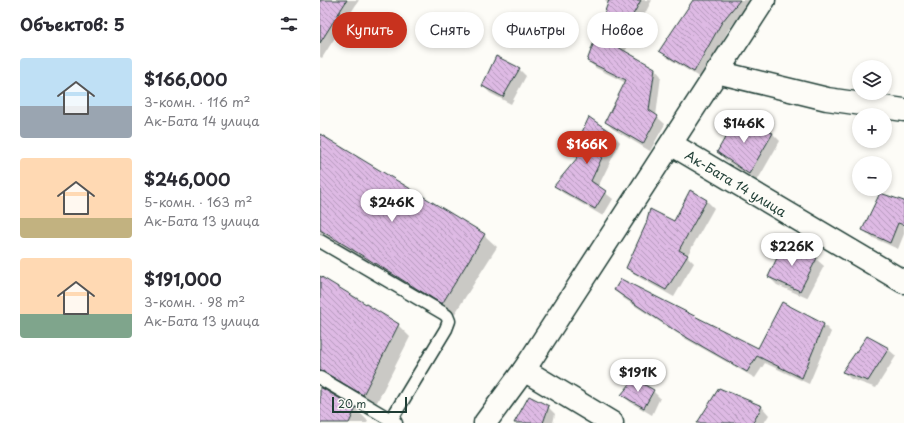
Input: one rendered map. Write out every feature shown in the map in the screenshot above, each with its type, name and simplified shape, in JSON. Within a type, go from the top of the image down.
[{"type":"street","points":[[485,423],[524,370],[764,0]]},
{"type":"street","points":[[717,72],[827,99],[904,110]]},
{"type":"street","name":"Ак-Бата 14 улица","points":[[671,144],[904,282]]},
{"type":"street","points":[[524,370],[612,423]]},
{"type":"lane","points":[[320,241],[443,313],[447,316],[449,321],[446,329],[393,422],[320,378]]},
{"type":"building","points":[[320,0],[347,0],[339,12],[332,12],[332,24],[320,43]]},
{"type":"building","points":[[609,0],[641,0],[634,12],[605,12]]},
{"type":"building","points":[[693,0],[740,0],[722,22],[694,72],[659,51]]},
{"type":"building","points":[[592,48],[620,48],[655,68],[649,110],[658,116],[643,144],[605,122],[626,80],[587,61]]},
{"type":"building","points":[[496,56],[520,68],[503,97],[482,86]]},
{"type":"building","points":[[589,117],[613,134],[591,181],[606,191],[595,209],[554,186],[578,157],[572,154]]},
{"type":"building","points":[[736,118],[773,133],[749,174],[717,152]]},
{"type":"building","points":[[320,134],[485,234],[442,304],[320,230]]},
{"type":"building","points":[[690,190],[707,200],[679,250],[688,255],[666,290],[626,268],[646,224],[650,209],[674,221]]},
{"type":"building","points":[[879,196],[889,196],[904,201],[904,225],[898,223],[890,243],[862,230]]},
{"type":"building","points":[[784,243],[817,258],[800,291],[768,277]]},
{"type":"building","points":[[320,276],[399,324],[363,395],[320,371]]},
{"type":"building","points":[[621,279],[758,348],[782,302],[824,324],[802,378],[757,356],[747,372],[677,332],[614,290]]},
{"type":"building","points":[[867,336],[889,348],[868,381],[842,372]]},
{"type":"building","points":[[634,379],[654,390],[644,408],[621,395]]},
{"type":"building","points":[[320,387],[356,408],[349,423],[320,423]]},
{"type":"building","points":[[719,388],[762,406],[753,423],[697,423]]},
{"type":"building","points":[[529,396],[549,406],[543,423],[514,423]]}]
